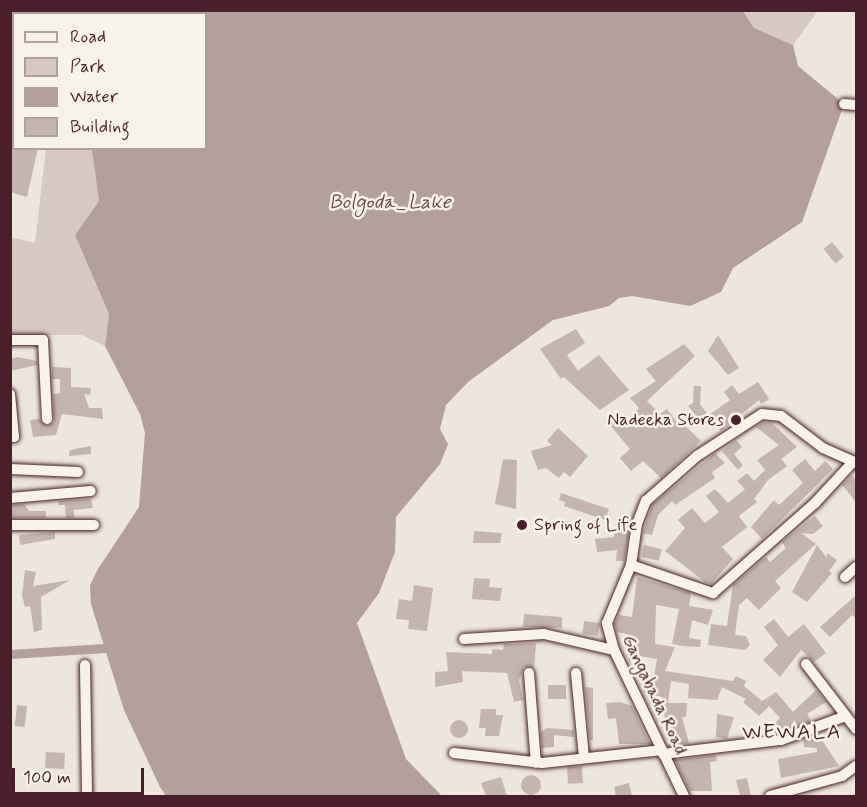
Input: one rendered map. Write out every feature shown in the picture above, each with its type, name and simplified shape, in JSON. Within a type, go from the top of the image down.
[{"type":"street","points":[[844,104],[856,105]]},
{"type":"street","points":[[10,340],[43,340],[47,419]]},
{"type":"street","points":[[10,437],[14,437],[11,401]]},
{"type":"street","name":"Gangabada Road","points":[[684,796],[614,650],[608,623],[631,565],[640,514],[670,477],[770,413],[855,463]]},
{"type":"street","points":[[631,565],[713,593],[815,503],[855,463]]},
{"type":"street","points":[[10,469],[78,472]]},
{"type":"street","points":[[10,498],[91,491]]},
{"type":"street","points":[[10,525],[94,525]]},
{"type":"street","points":[[844,577],[856,567]]},
{"type":"street","points":[[464,639],[544,634],[614,650]]},
{"type":"street","points":[[85,664],[87,796]]},
{"type":"street","points":[[806,664],[856,729]]},
{"type":"street","points":[[529,673],[536,763]]},
{"type":"street","points":[[576,673],[584,758]]},
{"type":"street","points":[[454,753],[536,763],[662,752],[781,740],[846,716]]},
{"type":"street","points":[[770,796],[815,791],[856,766]]},
{"type":"green space","points":[[743,11],[818,11],[793,45],[754,28]]},
{"type":"green space","points":[[46,150],[93,150],[95,154],[99,201],[75,235],[109,314],[105,346],[82,335],[11,335],[10,237],[35,243]]},
{"type":"water","name":"Bolgoda_Lake","points":[[77,11],[743,11],[754,28],[793,45],[798,66],[844,104],[802,222],[733,268],[721,292],[690,306],[632,296],[619,298],[609,306],[553,320],[468,382],[446,405],[440,429],[448,444],[440,464],[396,517],[395,552],[379,593],[357,623],[406,759],[442,796],[166,796],[124,710],[91,604],[90,585],[139,507],[145,433],[140,414],[105,346],[109,314],[75,235],[99,201],[92,150],[207,150],[207,12]]},
{"type":"building","points":[[10,148],[12,150],[38,150],[27,197],[10,192]]},
{"type":"building","points":[[832,242],[844,257],[835,264],[823,249]]},
{"type":"building","points":[[576,329],[585,343],[567,355],[578,371],[599,355],[629,390],[600,410],[564,377],[561,379],[540,349]]},
{"type":"building","points":[[718,335],[739,368],[728,375],[708,351]]},
{"type":"building","points":[[684,344],[695,356],[647,401],[660,414],[667,409],[680,427],[683,424],[701,441],[661,478],[643,461],[631,471],[620,458],[630,449],[609,424],[622,414],[627,421],[639,408],[630,398],[656,381],[646,369]]},
{"type":"building","points":[[18,357],[37,361],[37,365],[10,371],[10,359]]},
{"type":"building","points":[[52,367],[71,368],[71,387],[91,388],[90,395],[84,394],[89,408],[102,408],[103,419],[62,414],[56,435],[33,437],[30,420],[39,419],[47,426],[54,422],[53,394],[60,393],[60,379],[52,379]]},
{"type":"building","points":[[758,382],[769,399],[761,404],[759,400],[721,431],[709,415],[730,400],[724,392],[732,385],[739,394]]},
{"type":"building","points":[[694,386],[701,386],[700,404],[711,419],[703,425],[688,406],[693,403]]},
{"type":"building","points":[[764,422],[772,423],[797,447],[781,459],[787,466],[768,480],[754,499],[757,502],[739,516],[747,527],[722,547],[733,559],[711,584],[705,582],[665,551],[685,528],[678,520],[692,508],[705,523],[719,512],[706,496],[715,489],[728,503],[745,489],[737,481],[747,473],[754,481],[765,470],[757,460],[779,445],[756,427]]},
{"type":"building","points":[[558,428],[588,456],[570,477],[564,472],[559,478],[546,468],[538,470],[531,451],[552,445],[547,441]]},
{"type":"building","points":[[736,440],[742,447],[734,454],[743,465],[738,470],[722,451]]},
{"type":"building","points":[[91,446],[91,454],[69,456],[70,450]]},
{"type":"building","points":[[715,453],[725,463],[712,472],[715,478],[675,505],[672,501],[658,515],[652,535],[643,533],[652,505]]},
{"type":"building","points":[[503,459],[517,460],[516,509],[495,504]]},
{"type":"building","points":[[805,459],[815,471],[825,461],[833,469],[762,539],[751,527],[774,500],[779,505],[803,483],[792,470]]},
{"type":"building","points":[[852,475],[856,481],[856,502],[842,485]]},
{"type":"building","points":[[561,493],[609,509],[605,520],[564,506],[565,502],[559,500]]},
{"type":"building","points":[[91,499],[93,508],[74,510],[74,518],[66,518],[65,505],[58,505],[59,501]]},
{"type":"building","points":[[24,504],[29,511],[46,511],[46,518],[10,518],[10,505]]},
{"type":"building","points":[[815,516],[823,526],[813,534],[801,533],[816,544],[775,581],[781,588],[759,610],[747,598],[739,605],[735,635],[746,636],[750,645],[745,650],[708,645],[711,624],[727,626],[733,585],[766,557],[770,562],[786,548],[782,542]]},
{"type":"building","points":[[617,518],[631,520],[624,561],[616,561],[617,550],[597,552],[595,539],[614,537]]},
{"type":"building","points":[[474,531],[502,533],[500,543],[473,543]]},
{"type":"building","points":[[55,532],[55,539],[20,545],[19,535]]},
{"type":"building","points":[[644,545],[662,549],[659,561],[641,557]]},
{"type":"building","points":[[817,545],[827,558],[827,553],[837,560],[829,571],[832,573],[807,602],[792,592]]},
{"type":"building","points":[[25,570],[36,572],[33,586],[70,580],[41,597],[42,630],[34,632],[30,606],[25,607],[22,595]]},
{"type":"building","points":[[637,577],[691,593],[689,606],[713,610],[708,625],[692,620],[689,638],[701,640],[700,647],[682,646],[672,644],[679,609],[656,605],[655,644],[675,647],[665,671],[733,681],[736,676],[746,681],[744,686],[762,701],[776,692],[793,712],[816,690],[826,702],[807,714],[811,721],[780,732],[773,725],[780,718],[769,706],[759,716],[743,702],[746,699],[722,687],[717,700],[688,698],[689,684],[671,681],[668,703],[687,703],[686,717],[682,717],[689,743],[669,746],[662,697],[645,694],[644,688],[646,675],[654,676],[657,659],[639,656],[638,662],[629,661],[627,634],[617,632],[615,624],[619,615],[632,617]]},
{"type":"building","points":[[474,578],[490,579],[489,587],[502,588],[500,601],[472,599]]},
{"type":"building","points":[[414,585],[433,588],[427,631],[408,629],[409,620],[396,619],[399,599],[412,601]]},
{"type":"building","points":[[856,595],[856,619],[852,615],[830,637],[820,627]]},
{"type":"building","points":[[524,614],[562,617],[562,628],[523,627]]},
{"type":"building","points":[[774,619],[788,637],[804,624],[826,653],[814,662],[801,650],[780,677],[763,660],[778,645],[764,627]]},
{"type":"building","points":[[584,621],[600,623],[598,636],[582,634]]},
{"type":"building","points":[[536,643],[534,668],[524,667],[519,680],[523,700],[514,702],[507,673],[462,671],[463,682],[435,687],[435,672],[448,671],[446,652],[492,654],[492,649],[503,650],[504,644]]},
{"type":"building","points":[[548,685],[566,685],[566,699],[548,699]]},
{"type":"building","points":[[585,687],[593,688],[593,740],[590,740]]},
{"type":"building","points":[[620,702],[632,706],[650,744],[619,744],[616,718],[608,719],[606,703]]},
{"type":"building","points":[[17,705],[27,706],[25,727],[15,726]]},
{"type":"building","points":[[481,709],[496,709],[496,715],[503,715],[499,736],[485,736],[486,728],[479,728]]},
{"type":"building","points":[[717,714],[734,717],[727,739],[716,737]]},
{"type":"building","points":[[455,720],[463,720],[468,725],[466,736],[455,738],[450,733],[450,725]]},
{"type":"building","points":[[547,728],[574,730],[574,737],[554,735],[554,747],[542,748],[541,732]]},
{"type":"building","points":[[818,734],[839,766],[781,778],[778,759],[817,752],[817,748],[804,747],[804,740]]},
{"type":"building","points":[[46,752],[65,753],[64,769],[45,768]]},
{"type":"building","points":[[716,755],[717,761],[710,762],[712,791],[690,791],[675,760]]},
{"type":"building","points":[[582,766],[583,783],[568,784],[567,767]]},
{"type":"building","points":[[527,775],[535,775],[541,781],[541,789],[535,795],[527,795],[521,789],[521,781]]},
{"type":"building","points":[[501,777],[507,796],[486,796],[481,783]]},
{"type":"building","points":[[747,778],[751,796],[740,796],[736,780]]},
{"type":"building","points":[[629,783],[632,796],[616,796],[614,787]]},
{"type":"waterway","points":[[10,654],[105,648]]},
{"type":"place","name":"Nadeeka Stores","points":[[736,420]]},
{"type":"place","name":"Spring of Life","points":[[522,525]]},
{"type":"district","name":"WEWALA","points":[[792,732]]}]
